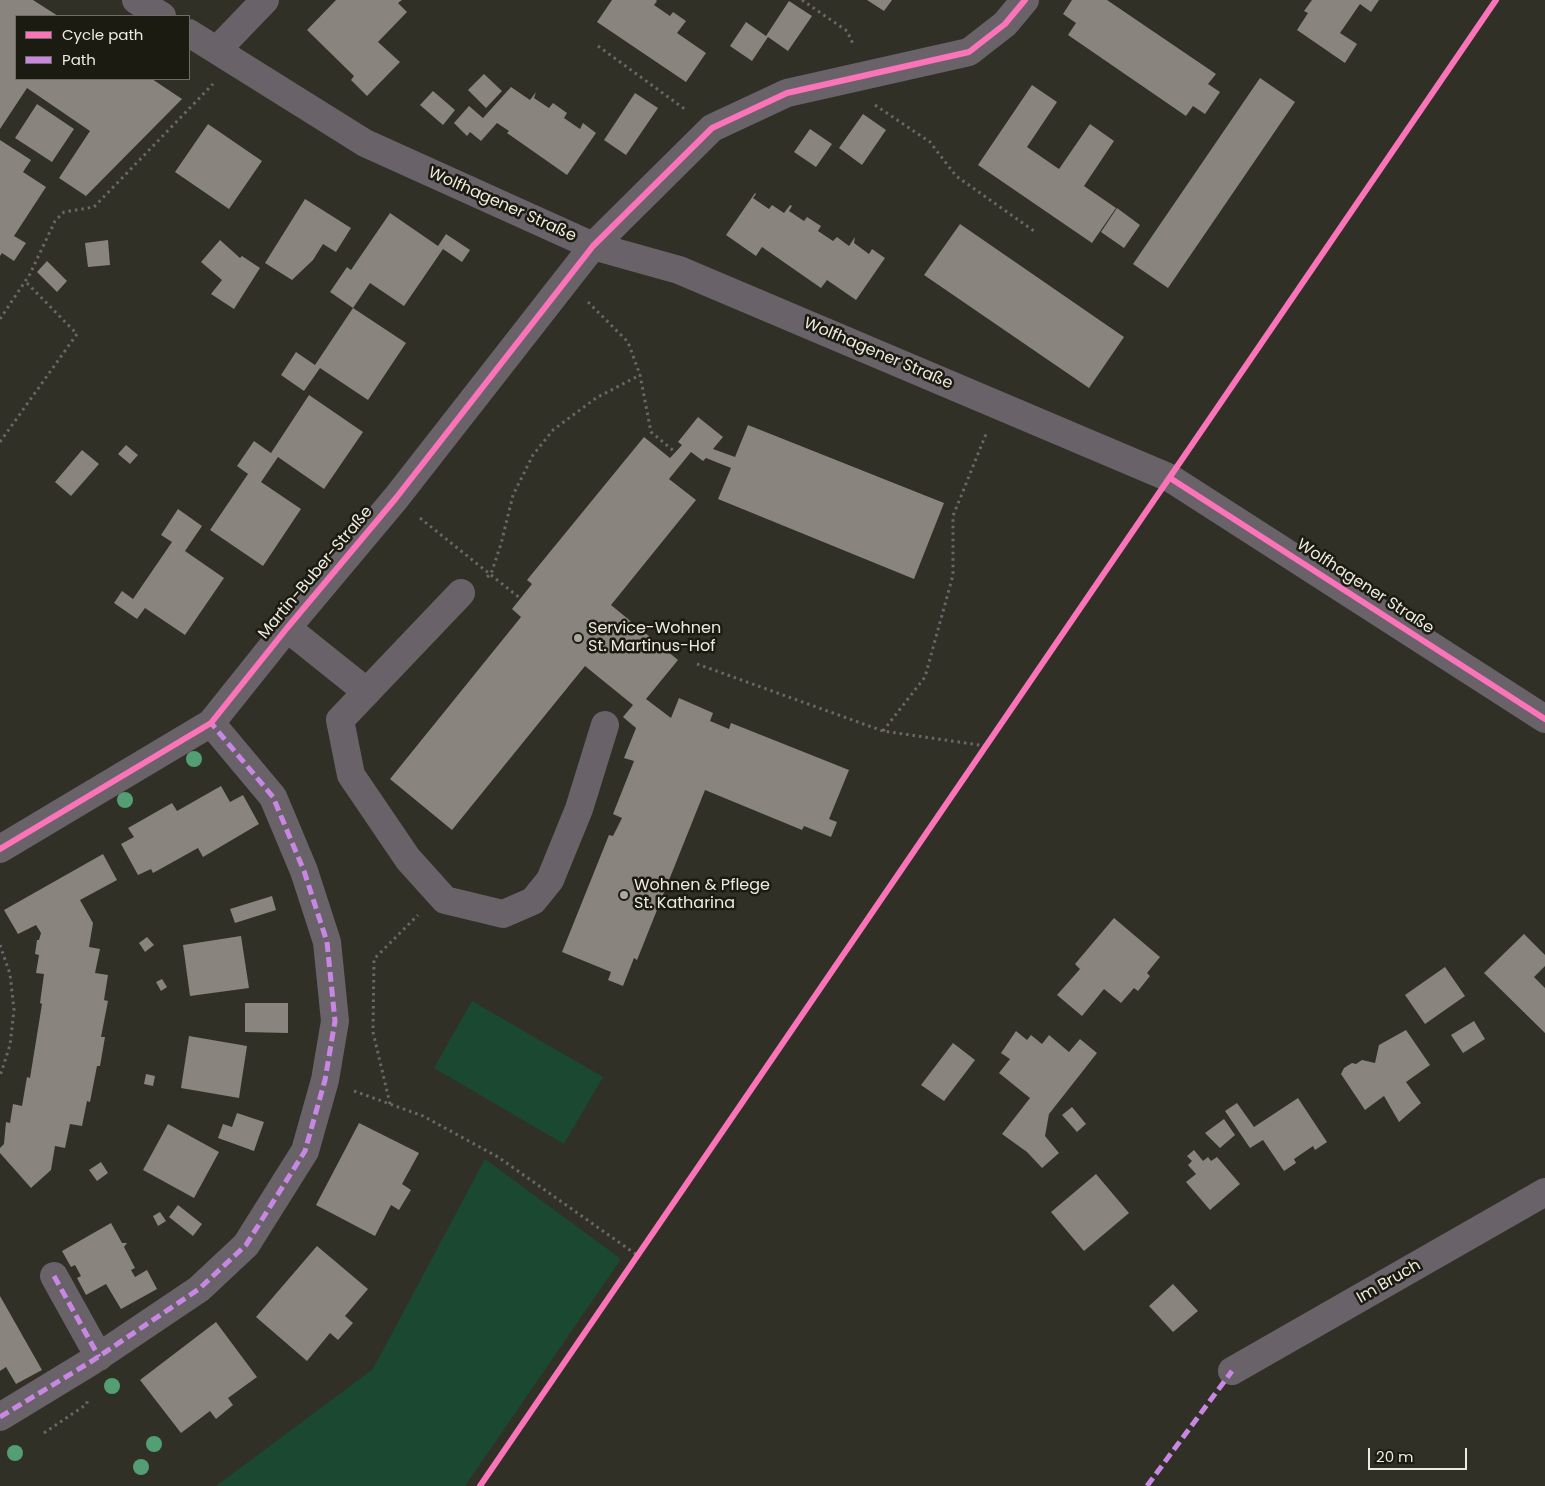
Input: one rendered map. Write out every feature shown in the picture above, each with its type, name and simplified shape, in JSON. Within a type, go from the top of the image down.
[{"type":"street","points":[[136,0],[160,15]]},
{"type":"street","points":[[226,56],[266,0]]},
{"type":"street","name":"Martin-Buber-Straße","points":[[0,849],[211,723],[287,628],[396,498],[593,246],[712,128],[787,93],[969,52],[1005,24],[1025,0]]},
{"type":"street","name":"Wolfhagener Straße","points":[[190,34],[366,143],[593,246],[678,270],[1170,478],[1545,719]]},
{"type":"street","points":[[461,593],[340,720],[351,775],[408,859],[445,900],[503,914],[533,901],[550,880],[579,808],[605,725]]},
{"type":"street","points":[[287,628],[367,692]]},
{"type":"street","points":[[0,1417],[99,1357],[198,1289],[246,1245],[305,1151],[325,1080],[335,1022],[327,942],[304,871],[273,797],[211,723]]},
{"type":"street","name":"Im Bruch","points":[[1232,1371],[1545,1192]]},
{"type":"street","points":[[54,1276],[99,1357]]},
{"type":"path","points":[[802,0],[847,31],[867,74]]},
{"type":"path","points":[[598,46],[712,128]]},
{"type":"path","points":[[0,319],[25,281],[55,221],[64,212],[94,207],[226,56]]},
{"type":"path","points":[[839,80],[930,142],[956,176],[1034,231]]},
{"type":"path","points":[[566,280],[628,342],[640,375],[651,432],[675,452]]},
{"type":"path","points":[[0,442],[77,334],[25,281]]},
{"type":"path","points":[[491,574],[513,495],[533,455],[553,430],[596,398],[640,375]]},
{"type":"path","points":[[883,731],[925,677],[953,575],[953,516],[998,405]]},
{"type":"path","points":[[396,498],[521,598]]},
{"type":"path","points":[[697,664],[883,731],[986,746]]},
{"type":"path","points":[[390,1104],[373,1032],[374,959],[430,903],[445,900]]},
{"type":"path","points":[[0,945],[10,974],[14,1010],[10,1045],[0,1076]]},
{"type":"path","points":[[325,1080],[423,1116],[498,1157],[637,1255]]},
{"type":"green space","points":[[472,1001],[603,1077],[564,1144],[434,1068]]},
{"type":"green space","points":[[485,1159],[621,1259],[465,1486],[216,1486],[373,1369]]},
{"type":"building","points":[[0,0],[33,0],[56,15],[15,15],[15,80],[154,80],[182,99],[86,196],[59,178],[90,131],[27,88],[0,129]]},
{"type":"building","points":[[336,0],[402,0],[398,3],[407,12],[378,42],[400,62],[367,96],[351,80],[354,76],[307,30]]},
{"type":"building","points":[[612,0],[656,0],[654,5],[670,16],[673,12],[686,21],[677,33],[706,53],[686,82],[597,22]]},
{"type":"building","points":[[867,0],[892,0],[884,11]]},
{"type":"building","points":[[1072,0],[1107,0],[1216,74],[1208,84],[1220,92],[1205,114],[1193,106],[1186,116],[1068,35],[1076,23],[1063,14]]},
{"type":"building","points":[[1312,0],[1379,0],[1371,12],[1360,4],[1340,33],[1357,44],[1345,63],[1297,30],[1308,13],[1304,11]]},
{"type":"building","points":[[789,1],[812,16],[788,51],[768,37],[752,61],[730,46],[746,22],[766,36]]},
{"type":"building","points":[[484,74],[502,91],[486,108],[468,90]]},
{"type":"building","points":[[1260,78],[1295,102],[1168,288],[1133,264]]},
{"type":"building","points":[[1032,85],[1057,102],[1027,147],[1059,169],[1090,124],[1114,141],[1084,186],[1116,208],[1092,243],[978,165]]},
{"type":"building","points":[[511,87],[530,100],[536,92],[534,98],[549,108],[553,103],[567,113],[564,118],[580,129],[583,123],[596,133],[567,175],[507,133],[509,131],[497,123],[481,141],[470,132],[467,136],[454,123],[469,106],[483,118]]},
{"type":"building","points":[[433,91],[455,110],[443,125],[420,105]]},
{"type":"building","points":[[635,93],[658,108],[626,155],[604,140]]},
{"type":"building","points":[[37,104],[74,129],[52,162],[15,138]]},
{"type":"building","points":[[863,114],[886,130],[862,165],[839,148]]},
{"type":"building","points":[[208,124],[262,161],[229,209],[175,172]]},
{"type":"building","points":[[810,129],[832,144],[816,167],[794,152]]},
{"type":"building","points":[[0,140],[31,160],[23,172],[46,187],[14,236],[26,243],[14,261],[2,253],[0,256]]},
{"type":"building","points":[[755,193],[753,198],[769,209],[772,205],[784,213],[790,205],[792,206],[789,211],[804,221],[807,217],[821,226],[818,231],[833,241],[837,237],[849,246],[855,237],[854,243],[869,254],[872,249],[885,258],[856,300],[827,280],[821,288],[762,247],[756,256],[726,235]]},
{"type":"building","points":[[305,199],[351,228],[336,252],[323,244],[313,260],[292,280],[265,263]]},
{"type":"building","points":[[1117,208],[1140,225],[1124,248],[1101,232]]},
{"type":"building","points":[[390,213],[438,246],[446,234],[470,250],[462,262],[443,249],[404,306],[370,283],[353,308],[330,292],[347,267],[351,270]]},
{"type":"building","points":[[960,224],[1124,337],[1089,388],[924,275]]},
{"type":"building","points":[[108,240],[110,265],[88,267],[85,243]]},
{"type":"building","points":[[220,240],[240,258],[242,256],[260,268],[234,309],[211,294],[222,280],[201,262]]},
{"type":"building","points":[[47,261],[67,281],[57,292],[37,272]]},
{"type":"building","points":[[353,308],[406,343],[368,400],[320,368],[304,391],[281,375],[296,352],[315,365]]},
{"type":"building","points":[[309,395],[363,432],[324,489],[278,457],[261,482],[301,509],[263,566],[210,530],[248,474],[237,466],[254,441],[271,453]]},
{"type":"building","points":[[698,417],[723,437],[713,449],[735,457],[748,425],[944,503],[914,579],[718,499],[731,468],[706,458],[703,461],[691,452],[669,479],[696,500],[611,605],[678,660],[646,699],[671,718],[679,698],[713,713],[710,721],[729,729],[731,723],[849,770],[829,819],[837,822],[831,837],[804,826],[802,830],[705,790],[637,960],[634,958],[623,986],[608,980],[611,972],[562,952],[609,835],[613,836],[622,818],[613,814],[634,761],[624,758],[636,728],[623,717],[633,705],[585,666],[452,830],[390,779],[521,617],[512,609],[532,584],[527,580],[644,437],[670,458],[682,445],[678,442]]},
{"type":"building","points":[[126,445],[138,455],[130,464],[118,454]]},
{"type":"building","points":[[82,450],[99,464],[71,496],[55,482]]},
{"type":"building","points":[[178,509],[202,526],[185,551],[224,578],[185,635],[145,608],[137,619],[114,603],[122,591],[133,599],[172,542],[161,535]]},
{"type":"building","points":[[221,786],[230,802],[243,795],[259,824],[203,857],[198,848],[153,873],[151,869],[138,875],[121,844],[134,837],[128,828],[172,803],[177,811]]},
{"type":"building","points":[[103,854],[117,880],[80,900],[93,923],[89,947],[100,949],[95,973],[108,975],[104,1000],[108,1001],[101,1037],[105,1037],[100,1066],[97,1066],[90,1102],[87,1101],[82,1126],[70,1124],[65,1148],[55,1146],[51,1170],[31,1188],[0,1153],[0,1148],[4,1144],[6,1122],[10,1123],[13,1104],[22,1106],[27,1077],[30,1078],[42,1004],[40,1003],[44,974],[36,973],[39,955],[35,954],[37,940],[39,940],[41,933],[36,925],[18,934],[4,910]]},
{"type":"building","points":[[272,896],[276,910],[235,923],[230,909]]},
{"type":"building","points":[[1114,918],[1160,957],[1147,973],[1150,976],[1138,991],[1134,988],[1121,1003],[1104,989],[1082,1016],[1057,995],[1080,969],[1075,964]]},
{"type":"building","points":[[1524,934],[1545,955],[1545,966],[1534,977],[1545,988],[1545,1033],[1484,973]]},
{"type":"building","points":[[241,936],[249,988],[190,996],[183,945]]},
{"type":"building","points":[[147,937],[154,945],[145,952],[139,943]]},
{"type":"building","points":[[1445,967],[1465,996],[1425,1024],[1405,995]]},
{"type":"building","points":[[162,979],[167,987],[161,991],[156,982]]},
{"type":"building","points":[[245,1003],[288,1003],[288,1033],[245,1032]]},
{"type":"building","points":[[1474,1021],[1485,1039],[1463,1053],[1451,1035]]},
{"type":"building","points":[[1406,1030],[1430,1065],[1406,1082],[1421,1103],[1399,1122],[1384,1096],[1365,1110],[1341,1074],[1344,1068],[1352,1063],[1356,1064],[1362,1060],[1375,1063],[1379,1045]]},
{"type":"building","points":[[1016,1031],[1027,1040],[1031,1035],[1042,1044],[1049,1035],[1069,1052],[1080,1039],[1097,1053],[1049,1114],[1045,1136],[1059,1153],[1042,1168],[1027,1152],[1002,1134],[1030,1098],[999,1073],[1010,1059],[1001,1053]]},
{"type":"building","points":[[189,1036],[247,1046],[239,1098],[181,1088]]},
{"type":"building","points":[[953,1043],[975,1060],[944,1101],[921,1085]]},
{"type":"building","points":[[146,1074],[155,1076],[153,1086],[144,1084]]},
{"type":"building","points":[[1298,1098],[1327,1142],[1315,1150],[1313,1146],[1294,1159],[1296,1163],[1284,1171],[1263,1140],[1250,1148],[1225,1111],[1237,1103],[1254,1127]]},
{"type":"building","points":[[1072,1107],[1086,1124],[1077,1132],[1062,1115]]},
{"type":"building","points":[[237,1113],[264,1122],[254,1151],[218,1138],[223,1124],[232,1127]]},
{"type":"building","points":[[1224,1119],[1235,1135],[1220,1148],[1205,1133]]},
{"type":"building","points":[[359,1123],[419,1153],[402,1184],[411,1190],[399,1210],[391,1205],[375,1236],[316,1205]]},
{"type":"building","points":[[168,1124],[219,1152],[194,1198],[143,1170]]},
{"type":"building","points":[[1194,1150],[1203,1161],[1208,1157],[1211,1161],[1217,1157],[1240,1184],[1210,1210],[1186,1182],[1196,1174],[1188,1165],[1192,1161],[1187,1156]]},
{"type":"building","points":[[101,1162],[108,1173],[97,1181],[89,1170]]},
{"type":"building","points":[[1096,1174],[1129,1213],[1084,1251],[1051,1212]]},
{"type":"building","points":[[178,1205],[202,1224],[193,1236],[169,1217]]},
{"type":"building","points":[[160,1212],[166,1221],[158,1226],[153,1216]]},
{"type":"building","points":[[111,1223],[122,1243],[127,1243],[124,1247],[135,1268],[131,1270],[135,1277],[147,1270],[157,1289],[121,1309],[106,1284],[86,1295],[77,1278],[81,1276],[75,1265],[71,1267],[62,1251]]},
{"type":"building","points":[[317,1246],[368,1289],[345,1316],[353,1323],[338,1340],[330,1333],[307,1361],[256,1317]]},
{"type":"building","points":[[1173,1284],[1198,1311],[1173,1332],[1149,1306]]},
{"type":"building","points":[[0,1296],[42,1370],[16,1384],[6,1367],[0,1371]]},
{"type":"building","points":[[216,1322],[257,1377],[228,1398],[233,1405],[216,1419],[210,1411],[181,1433],[140,1380]]},
{"type":"marked path","points":[[0,1417],[92,1361],[199,1289],[246,1245],[305,1151],[325,1080],[335,1021],[327,942],[304,871],[273,797],[211,723]]},
{"type":"marked path","points":[[54,1276],[99,1357]]},
{"type":"marked path","points":[[1147,1486],[1232,1371]]},
{"type":"cycle path","points":[[0,849],[211,723],[287,628],[396,498],[593,246],[712,128],[787,93],[969,52],[1005,24],[1025,0]]},
{"type":"cycle path","points":[[480,1486],[1496,0]]},
{"type":"cycle path","points":[[1170,478],[1545,719]]},
{"type":"place","name":"Service-Wohnen St. Martinus-Hof","points":[[578,638]]},
{"type":"place","name":"Wohnen & Pflege St. Katharina","points":[[624,895]]}]
